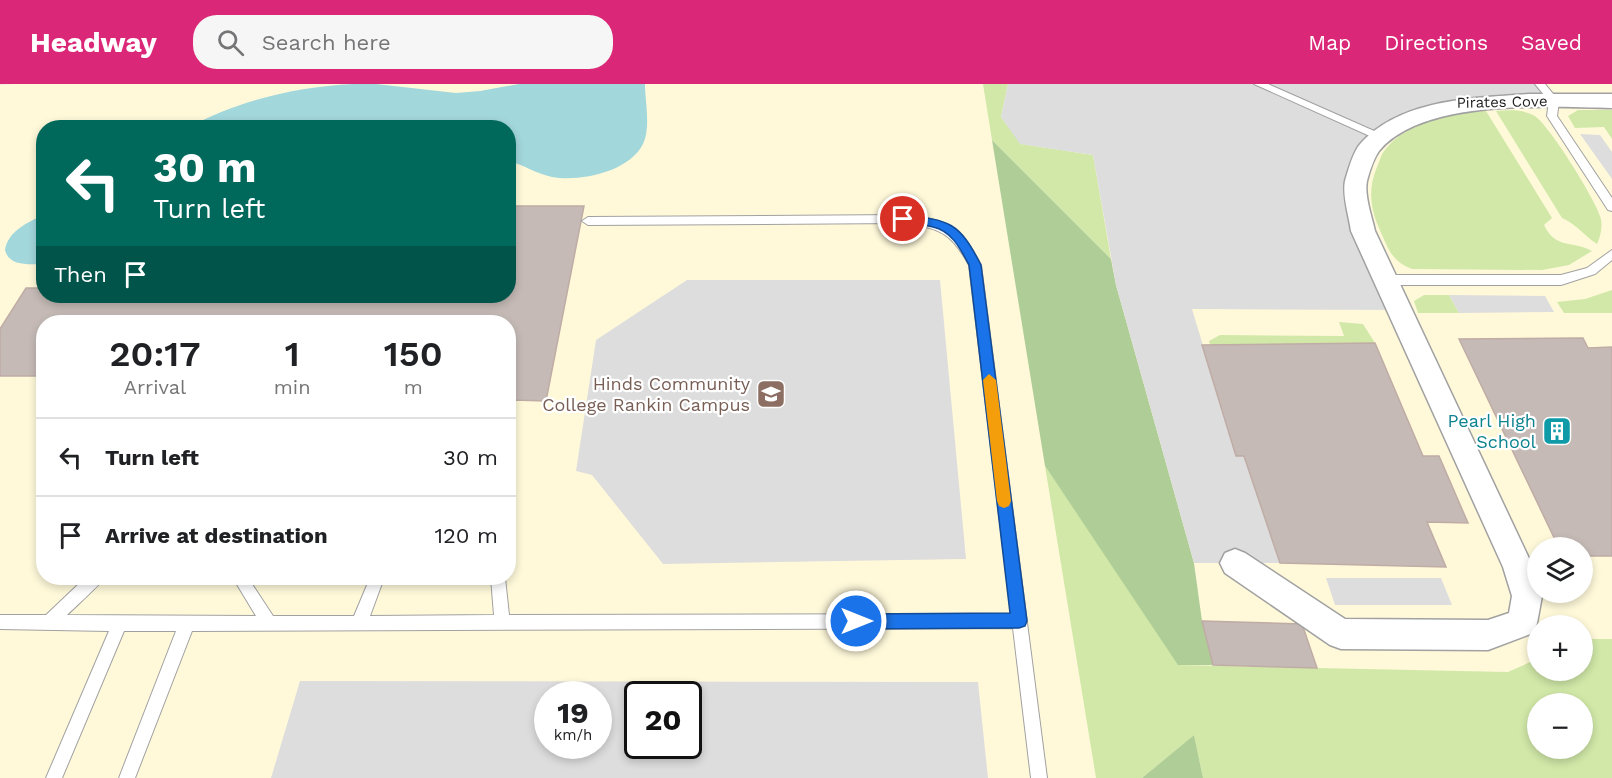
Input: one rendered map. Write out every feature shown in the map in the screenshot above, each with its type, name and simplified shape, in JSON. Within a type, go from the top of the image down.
[{"type":"street","name":"Pirates Cove","points":[[1235,563],[1341,634],[1488,635],[1522,622],[1527,596],[1518,567],[1363,231],[1354,197],[1358,166],[1368,144],[1376,134],[1402,118],[1447,104],[1484,101],[1612,101]]},
{"type":"lane","points":[[1259,84],[1376,134]]},
{"type":"lane","points":[[1540,84],[1554,101],[1552,116],[1612,207]]},
{"type":"lane","points":[[588,221],[903,219],[936,223],[950,229],[964,244],[975,265],[1039,778]]},
{"type":"lane","points":[[1385,280],[1561,280],[1591,271],[1612,254]]},
{"type":"lane","points":[[49,622],[86,585]]},
{"type":"lane","points":[[244,585],[269,624]]},
{"type":"lane","points":[[359,624],[374,585]]},
{"type":"lane","points":[[499,585],[502,622]]},
{"type":"lane","points":[[0,622],[359,624],[1019,621]]},
{"type":"lane","points":[[54,778],[120,623]]},
{"type":"lane","points":[[127,778],[187,624]]},
{"type":"shaded area","points":[[1008,84],[1540,84],[1553,101],[1402,118],[1355,179],[1399,310],[1192,309],[1236,455],[1244,456],[1280,563],[1194,563],[1116,285],[1093,155],[1020,144],[1001,117]]},
{"type":"shaded area","points":[[1612,84],[1612,778],[0,778],[0,85]]},
{"type":"shaded area","points":[[1580,134],[1600,135],[1612,152],[1612,179]]},
{"type":"shaded area","points":[[687,280],[940,280],[966,559],[663,564],[592,475],[576,471],[596,340]]},
{"type":"shaded area","points":[[1449,295],[1545,296],[1554,312],[1459,313]]},
{"type":"shaded area","points":[[1326,578],[1441,578],[1452,605],[1335,605]]},
{"type":"shaded area","points":[[300,681],[534,681],[534,759],[612,759],[612,681],[624,681],[624,759],[702,759],[702,682],[978,682],[988,778],[271,778]]},
{"type":"green space","points":[[983,84],[1008,84],[1001,117],[1021,144],[1093,155],[1111,259],[992,140]]},
{"type":"green space","points":[[1515,110],[1529,113],[1540,120],[1549,131],[1570,161],[1600,216],[1600,234],[1597,244],[1562,218],[1496,111]]},
{"type":"green space","points":[[1578,110],[1612,110],[1612,139],[1604,127],[1575,128],[1568,116]]},
{"type":"green space","points":[[1486,111],[1552,218],[1544,225],[1549,233],[1559,241],[1592,251],[1569,265],[1542,270],[1412,269],[1399,262],[1391,253],[1376,220],[1371,198],[1372,182],[1384,152],[1394,140],[1418,125],[1459,114]]},
{"type":"green space","points":[[992,140],[1111,259],[1116,285],[1194,563],[1202,621],[1213,665],[1178,665],[1045,466]]},
{"type":"green space","points":[[1612,290],[1612,313],[1564,313],[1557,302],[1585,299]]},
{"type":"green space","points":[[1424,295],[1449,295],[1459,313],[1418,313],[1414,301]]},
{"type":"green space","points":[[1339,322],[1363,324],[1375,343],[1210,345],[1209,341],[1220,335],[1344,336]]},
{"type":"green space","points":[[1045,466],[1179,665],[1508,672],[1527,663],[1527,681],[1593,681],[1593,639],[1612,639],[1612,778],[1203,778],[1194,735],[1142,778],[1096,778]]},
{"type":"green space","points":[[1194,735],[1203,778],[1142,778]]},
{"type":"water","points":[[376,84],[456,93],[519,84],[645,84],[647,130],[643,144],[627,162],[603,173],[563,178],[546,176],[516,164],[516,120],[204,120],[228,109],[269,96],[332,86]]},
{"type":"water","points":[[36,218],[36,264],[15,262],[7,255],[5,250],[7,243],[19,228]]},
{"type":"building","points":[[516,206],[584,206],[546,401],[516,400],[516,315],[36,315],[36,376],[0,376],[0,329],[26,288],[36,288],[36,303],[516,303]]},
{"type":"building","name":"Pearl High School","points":[[1583,338],[1588,348],[1612,347],[1612,556],[1593,556],[1593,537],[1554,537],[1459,339]]},
{"type":"building","points":[[1375,343],[1423,456],[1439,456],[1468,523],[1427,522],[1446,567],[1280,563],[1244,456],[1236,456],[1202,345]]},
{"type":"building","points":[[1202,621],[1302,624],[1317,668],[1213,665]]},
{"type":"slow traffic","points":[[989,380],[1004,501]]},
{"type":"place","name":"Hinds Community College Rankin Campus","points":[[771,394]]},
{"type":"place","name":"Pearl High School","points":[[1557,431]]},
{"type":"route","points":[[856,621],[1019,621],[975,265],[964,244],[950,229],[936,223],[903,219]]}]
